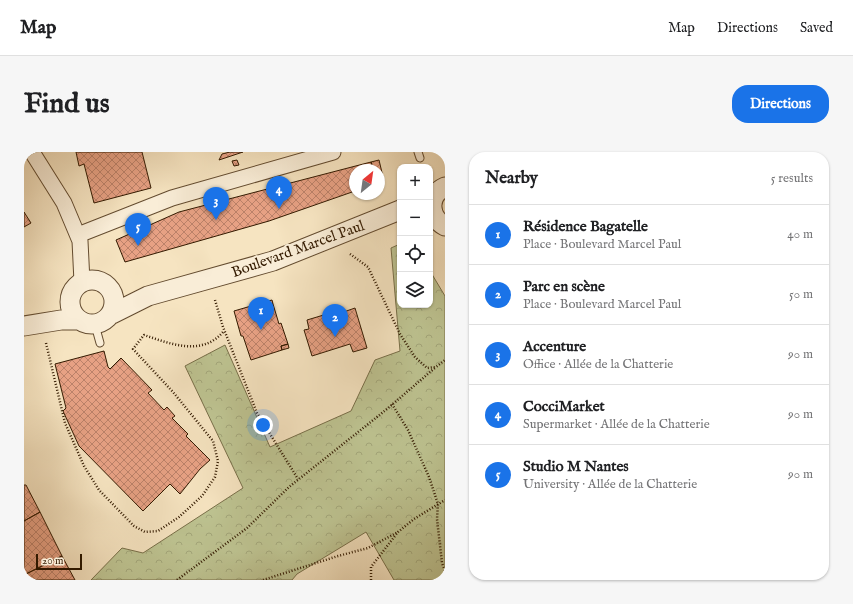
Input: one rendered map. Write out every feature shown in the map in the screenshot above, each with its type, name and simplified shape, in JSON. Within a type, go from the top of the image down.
[{"type":"street","points":[[32,152],[64,203],[78,235],[80,241],[82,282]]},
{"type":"street","points":[[78,235],[172,198],[333,152]]},
{"type":"street","points":[[432,200],[437,192],[445,187]]},
{"type":"street","name":"Boulevard Marcel Paul","points":[[112,305],[273,261],[397,211]]},
{"type":"street","points":[[433,213],[439,223],[445,226]]},
{"type":"street","points":[[24,326],[61,320],[77,320],[85,324],[96,325],[105,321],[112,305],[109,287],[101,281],[91,280],[82,282],[73,289],[69,299],[70,310],[77,320]]},
{"type":"lane","points":[[96,325],[100,343]]},
{"type":"path","points":[[350,254],[368,267],[400,334],[415,357],[427,368],[436,367]]},
{"type":"path","points":[[215,300],[224,331],[257,413],[298,480]]},
{"type":"path","points":[[46,343],[65,423],[84,466],[100,490],[134,526],[145,532],[158,531],[179,516],[202,496],[215,477],[218,461],[213,441],[172,392],[133,349],[144,336],[176,345],[196,347],[217,339],[224,331]]},
{"type":"path","points":[[177,580],[247,528],[298,480],[445,360]]},
{"type":"path","points":[[392,404],[408,430],[429,477],[438,504],[437,520],[442,563],[445,571]]},
{"type":"path","points":[[263,580],[368,548],[398,532],[414,519],[445,500]]},
{"type":"path","points":[[371,580],[371,567],[398,532]]},
{"type":"green space","points":[[397,245],[397,308],[433,308],[433,276],[445,296],[445,580],[394,580],[366,532],[297,574],[292,580],[91,580],[122,548],[143,553],[243,488],[185,366],[225,345],[270,447],[351,411],[375,360],[400,351],[391,248]]},
{"type":"building","points":[[76,152],[142,152],[151,188],[94,203],[84,164],[79,166]]},
{"type":"building","points":[[230,152],[243,152],[219,160],[222,154]]},
{"type":"building","points":[[237,160],[239,165],[234,166],[232,161]]},
{"type":"building","points":[[379,160],[380,164],[372,164],[371,162]]},
{"type":"building","points":[[349,168],[349,193],[269,221],[125,262],[116,240],[179,212]]},
{"type":"building","points":[[24,212],[31,223],[24,227]]},
{"type":"building","points":[[272,300],[273,304],[259,308],[258,304]]},
{"type":"building","points":[[258,304],[259,308],[273,304],[279,324],[281,323],[288,344],[281,346],[282,350],[251,360],[243,336],[241,336],[234,311]]},
{"type":"building","points":[[355,308],[367,348],[353,352],[350,344],[312,356],[304,330],[309,329],[307,320],[337,311],[338,314]]},
{"type":"building","points":[[288,344],[289,348],[282,350],[281,346]]},
{"type":"building","points":[[104,351],[108,367],[110,369],[121,358],[152,390],[148,393],[164,410],[167,407],[175,416],[172,418],[188,434],[186,436],[210,460],[200,469],[180,494],[170,484],[143,511],[79,446],[63,411],[66,408],[55,364]]},
{"type":"building","points":[[24,485],[26,485],[40,512],[24,521]]},
{"type":"building","points":[[40,512],[62,556],[24,575],[24,521]]},
{"type":"building","points":[[62,556],[75,580],[24,580],[24,575]]},
{"type":"place","name":"CocciMarket","points":[[279,209]]},
{"type":"place","name":"Accenture","points":[[216,220]]},
{"type":"place","name":"Studio M Nantes","points":[[138,246]]},
{"type":"place","name":"Résidence Bagatelle","points":[[261,330]]},
{"type":"place","name":"Parc en scène","points":[[335,337]]}]
